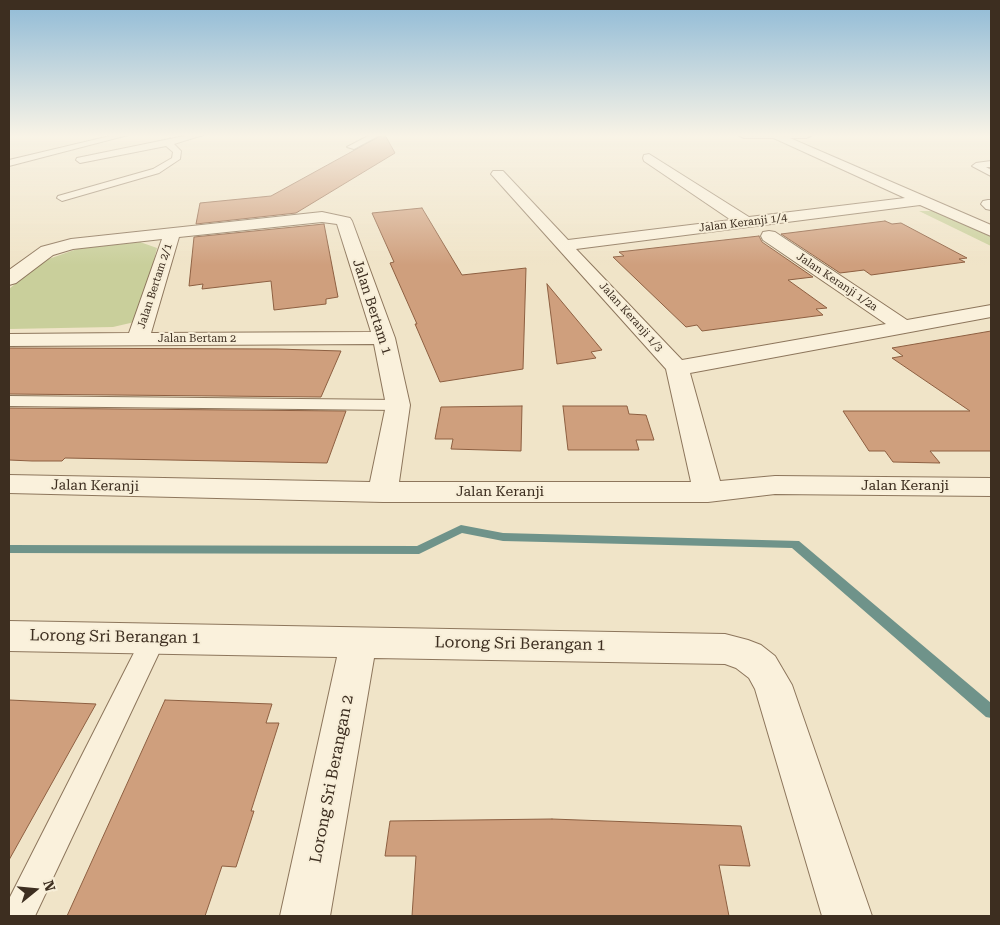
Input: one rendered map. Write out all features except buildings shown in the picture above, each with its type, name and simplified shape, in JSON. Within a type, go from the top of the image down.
[{"type":"street","name":"Jalan Keranji 1/3","points":[[502,178],[566,245],[677,368],[708,492]]},
{"type":"street","points":[[680,178],[747,222]]},
{"type":"street","points":[[844,178],[896,204],[918,208],[991,231]]},
{"type":"street","points":[[859,178],[918,208]]},
{"type":"street","name":"Jalan Keranji 1/4","points":[[566,245],[896,204]]},
{"type":"street","name":"Jalan Bertam 1","points":[[172,233],[322,217],[344,221],[384,338],[398,405],[384,492]]},
{"type":"street","points":[[9,279],[47,252],[58,247],[172,233]]},
{"type":"street","name":"Jalan Bertam 2/1","points":[[138,339],[172,233]]},
{"type":"street","name":"Jalan Keranji 1/2a","points":[[769,236],[904,327]]},
{"type":"street","points":[[677,368],[991,311]]},
{"type":"street","name":"Jalan Bertam 2","points":[[9,340],[384,338]]},
{"type":"street","name":"Jalan Keranji","points":[[9,484],[384,492],[708,492],[775,485],[991,486]]},
{"type":"street","name":"Lorong Sri Berangan 1","points":[[9,636],[725,649],[748,656],[762,667],[773,685],[847,916]]},
{"type":"street","name":"Lorong Sri Berangan 2","points":[[305,916],[359,641]]},
{"type":"lane","points":[[62,198],[131,178]]},
{"type":"lane","points":[[9,401],[398,405]]},
{"type":"lane","points":[[18,916],[154,638]]},
{"type":"green space","points":[[919,211],[934,211],[991,235],[991,246]]},
{"type":"green space","points":[[140,242],[157,248],[139,321],[113,327],[9,329],[9,289],[43,261],[77,249]]},
{"type":"waterway","points":[[9,549],[419,550],[461,529],[503,537],[795,544],[991,712]]}]
